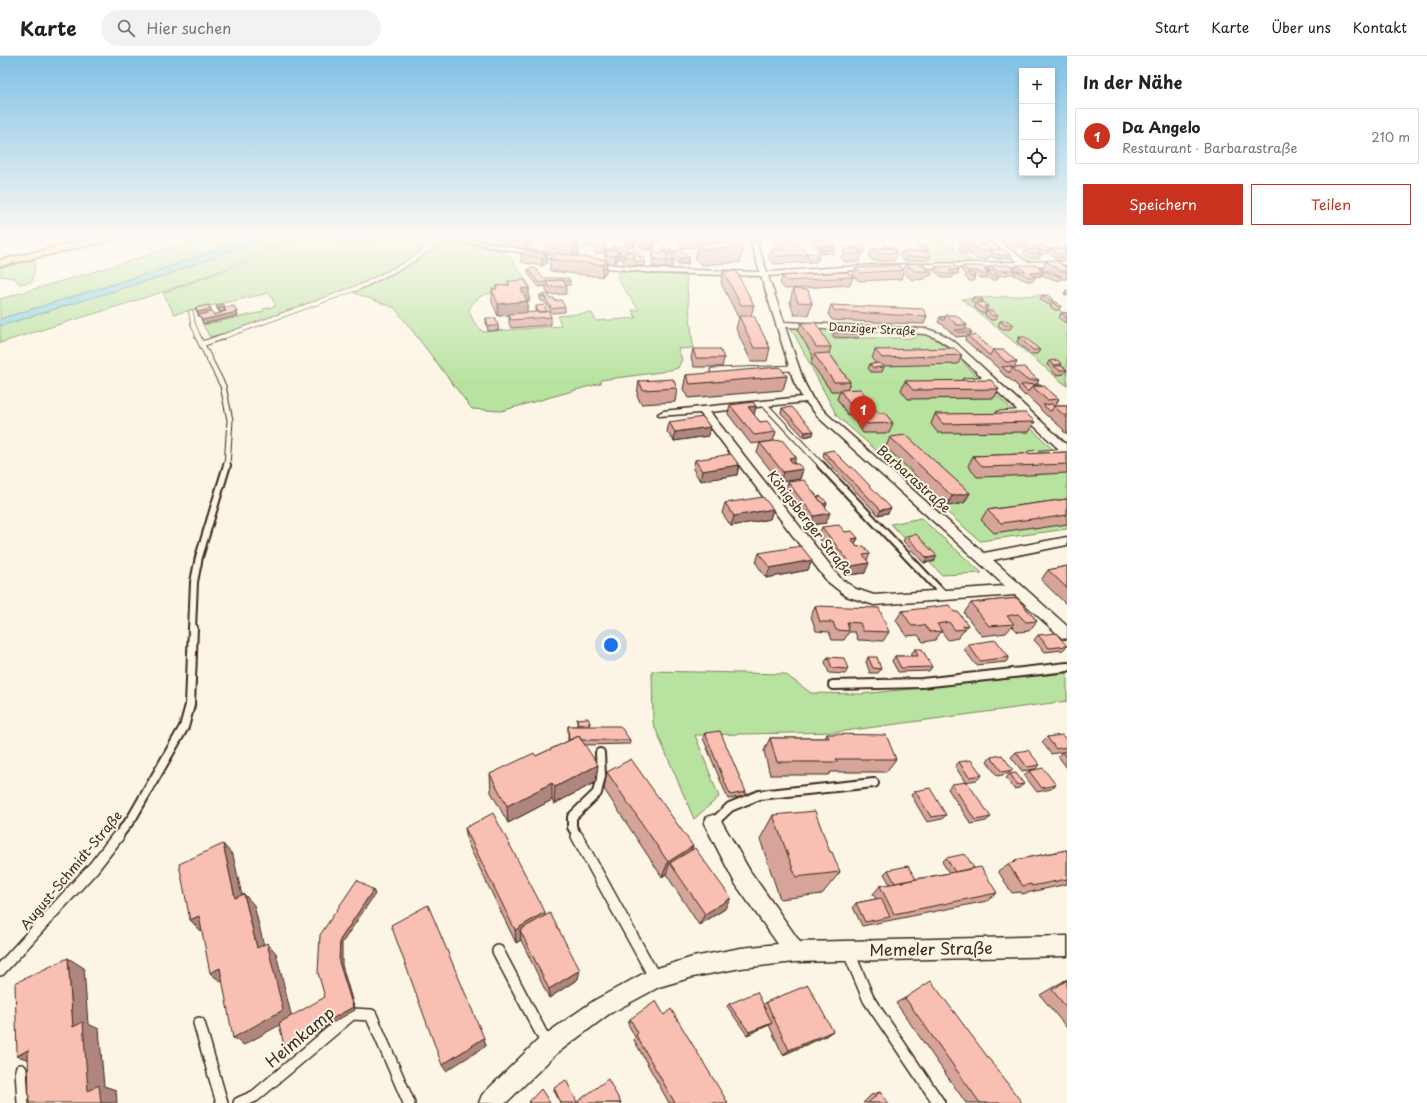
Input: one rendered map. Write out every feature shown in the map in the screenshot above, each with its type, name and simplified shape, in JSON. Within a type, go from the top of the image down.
[{"type":"street","name":"Barbarastraße","points":[[768,286],[799,382],[808,399],[824,417],[1067,634]]},
{"type":"street","name":"Danziger Straße","points":[[780,324],[926,332],[946,340],[955,351],[990,379],[1067,451]]},
{"type":"street","points":[[663,414],[704,411],[808,399]]},
{"type":"street","name":"Königsberger Straße","points":[[704,411],[840,587],[861,597],[874,600],[1019,590]]},
{"type":"street","points":[[982,558],[1067,541]]},
{"type":"street","points":[[713,823],[744,878],[795,952]]},
{"type":"street","name":"Memeler Straße","points":[[490,1103],[548,1046],[602,1007],[655,978],[693,967],[734,959],[795,952],[1067,946]]},
{"type":"lane","points":[[202,344],[362,286]]},
{"type":"lane","name":"August-Schmidt-Straße","points":[[0,970],[94,867],[132,818],[184,728],[190,705],[194,582],[199,557],[227,468],[230,420],[228,403],[216,370],[206,355],[193,324],[191,312]]},
{"type":"lane","points":[[713,370],[795,368]]},
{"type":"lane","points":[[959,381],[990,379]]},
{"type":"lane","points":[[764,404],[945,596]]},
{"type":"lane","points":[[989,414],[1025,412]]},
{"type":"lane","name":"Danziger Straße","points":[[1019,455],[1067,451]]},
{"type":"lane","points":[[833,685],[922,683],[1067,667]]},
{"type":"lane","points":[[600,753],[601,776],[597,793],[572,817],[572,827],[655,978]]},
{"type":"lane","points":[[713,823],[730,807],[759,795],[874,783]]},
{"type":"lane","points":[[498,951],[548,1046]]},
{"type":"lane","points":[[848,951],[869,1000],[939,1103]]},
{"type":"lane","name":"Heimkamp","points":[[238,1103],[257,1100],[352,1014],[371,1015],[410,1103]]},
{"type":"lane","points":[[199,1023],[222,1103]]},
{"type":"lane","points":[[21,1070],[23,1103]]},
{"type":"green space","points":[[45,286],[108,286],[0,319],[0,299]]},
{"type":"green space","points":[[130,286],[180,286],[0,343],[0,326]]},
{"type":"green space","points":[[183,286],[358,286],[248,326],[210,337],[203,325],[263,312],[263,309],[276,306],[269,293],[174,314],[163,293]]},
{"type":"green space","points":[[369,286],[530,286],[528,289],[494,292],[478,298],[469,311],[474,322],[483,332],[561,326],[558,316],[587,313],[592,313],[596,321],[636,318],[632,310],[639,310],[622,286],[687,286],[693,348],[678,349],[682,359],[678,368],[661,372],[601,380],[601,383],[501,411],[472,409],[395,308],[354,293]]},
{"type":"green space","points":[[1040,295],[1067,316],[1067,386],[962,299]]},
{"type":"green space","points":[[791,328],[828,328],[834,338],[916,338],[913,332],[931,336],[948,348],[1067,463],[1067,529],[980,541],[837,416]]},
{"type":"green space","points":[[921,518],[982,573],[942,575],[930,563],[936,561],[913,537],[905,539],[891,524]]},
{"type":"green space","points":[[652,671],[785,674],[811,693],[861,694],[1067,673],[1067,701],[838,732],[695,735],[719,797],[694,819],[653,723]]},
{"type":"water","points":[[108,286],[130,286],[0,326],[0,319]]},
{"type":"building","points":[[496,286],[528,286],[529,288],[521,289],[527,301],[498,304],[492,289],[497,289]]},
{"type":"building","points":[[548,286],[566,286],[549,287]]},
{"type":"building","points":[[731,286],[744,286],[754,305],[741,305]]},
{"type":"building","points":[[793,289],[808,290],[812,303],[798,302]]},
{"type":"building","points":[[548,294],[550,299],[554,298],[555,301],[561,300],[565,307],[552,309],[544,296],[541,297],[540,295]]},
{"type":"building","points":[[1042,295],[1047,295],[1054,300],[1049,300]]},
{"type":"building","points":[[973,297],[979,297],[983,300],[977,300]]},
{"type":"building","points":[[984,302],[988,306],[984,306],[987,309],[983,309],[976,303]]},
{"type":"building","points":[[1052,302],[1057,302],[1061,306],[1057,306]]},
{"type":"building","points":[[223,304],[225,306],[218,308],[216,306]]},
{"type":"building","points":[[209,305],[211,309],[198,312],[195,308]]},
{"type":"building","points":[[544,305],[547,312],[538,312],[536,306]]},
{"type":"building","points":[[831,305],[923,309],[927,316],[835,311]]},
{"type":"building","points":[[234,306],[237,312],[202,320],[199,315],[212,312],[214,315],[226,311],[224,308]]},
{"type":"building","points":[[549,311],[551,317],[511,320],[509,314]]},
{"type":"building","points":[[987,311],[992,311],[998,316],[993,316]]},
{"type":"building","points":[[1061,313],[1067,313],[1067,318]]},
{"type":"building","points":[[946,315],[956,315],[967,325],[957,325]]},
{"type":"building","points":[[739,316],[754,316],[770,348],[754,348]]},
{"type":"building","points":[[940,317],[945,317],[944,320],[942,320]]},
{"type":"building","points":[[486,318],[496,318],[498,326],[488,326]]},
{"type":"building","points":[[1000,321],[1008,321],[1013,325],[1005,325]]},
{"type":"building","points":[[815,322],[831,347],[816,347],[801,323]]},
{"type":"building","points":[[834,329],[858,330],[860,334],[835,333]]},
{"type":"building","points":[[969,329],[972,332],[958,332],[955,330]]},
{"type":"building","points":[[967,335],[975,335],[993,350],[990,355],[989,355]]},
{"type":"building","points":[[1019,337],[1025,337],[1040,350],[1033,350]]},
{"type":"building","points":[[954,348],[962,355],[882,358],[875,350]]},
{"type":"building","points":[[693,349],[720,349],[724,358],[696,358]]},
{"type":"building","points":[[993,350],[1004,350],[1017,362],[1006,362]]},
{"type":"building","points":[[829,353],[850,382],[834,382],[814,354]]},
{"type":"building","points":[[1057,360],[1062,364],[1054,365],[1049,361]]},
{"type":"building","points":[[880,363],[884,367],[873,368],[870,364]]},
{"type":"building","points":[[1011,366],[1012,368],[1010,372],[1002,367]]},
{"type":"building","points":[[1054,366],[1062,366],[1067,370],[1059,370]]},
{"type":"building","points":[[780,367],[787,376],[690,384],[686,375]]},
{"type":"building","points":[[1024,367],[1038,380],[1027,380],[1012,368]]},
{"type":"building","points":[[673,379],[677,388],[643,390],[639,381]]},
{"type":"building","points":[[991,380],[999,389],[913,390],[905,381]]},
{"type":"building","points":[[1041,384],[1043,386],[1032,386],[1029,391],[1021,385]]},
{"type":"building","points":[[1032,386],[1044,386],[1059,399],[1047,400]]},
{"type":"building","points":[[860,389],[871,401],[869,401],[878,413],[885,413],[893,423],[867,424],[854,406],[851,406],[840,390]]},
{"type":"building","points":[[753,402],[756,406],[748,407],[760,422],[767,421],[776,432],[754,435],[730,405]]},
{"type":"building","points":[[1052,404],[1054,406],[1051,411],[1043,405]]},
{"type":"building","points":[[1054,406],[1067,406],[1067,418]]},
{"type":"building","points":[[792,407],[814,431],[805,432],[782,408]]},
{"type":"building","points":[[1026,413],[1035,422],[943,424],[935,414]]},
{"type":"building","points":[[703,417],[710,427],[675,432],[669,422]]},
{"type":"building","points":[[906,435],[970,493],[952,496],[890,437]]},
{"type":"building","points":[[782,440],[796,457],[789,458],[793,464],[798,464],[803,469],[783,472],[760,443]]},
{"type":"building","points":[[833,450],[850,467],[852,467],[891,508],[881,510],[824,452]]},
{"type":"building","points":[[1067,452],[1067,464],[983,467],[973,456]]},
{"type":"building","points":[[731,454],[739,465],[702,471],[695,460]]},
{"type":"building","points":[[804,480],[830,513],[814,516],[788,482]]},
{"type":"building","points":[[821,496],[827,503],[823,504],[817,497]]},
{"type":"building","points":[[763,497],[773,509],[734,516],[725,503]]},
{"type":"building","points":[[1067,499],[1067,515],[1041,519],[1001,523],[987,510]]},
{"type":"building","points":[[839,525],[845,532],[852,531],[858,538],[851,539],[857,547],[864,546],[870,554],[863,555],[869,563],[852,566],[822,527]]},
{"type":"building","points":[[916,534],[937,556],[927,558],[906,536]]},
{"type":"building","points":[[801,546],[812,560],[770,568],[759,553]]},
{"type":"building","points":[[1067,566],[1067,588],[1048,570]]},
{"type":"building","points":[[1017,598],[1037,621],[1026,622],[1018,614],[1007,616],[1014,624],[989,626],[971,603]]},
{"type":"building","points":[[949,605],[954,612],[958,612],[968,625],[963,626],[965,629],[955,630],[949,622],[937,624],[942,631],[930,632],[924,625],[912,626],[902,611]]},
{"type":"building","points":[[815,606],[879,608],[889,632],[863,631],[860,623],[847,622],[849,631],[836,630],[833,622],[820,622]]},
{"type":"building","points":[[1056,633],[1067,646],[1049,648],[1038,635]]},
{"type":"building","points":[[996,640],[1009,657],[980,661],[968,644]]},
{"type":"building","points":[[915,649],[922,649],[932,667],[901,668],[895,656],[918,656]]},
{"type":"building","points":[[828,657],[844,658],[848,669],[832,668]]},
{"type":"building","points":[[868,657],[877,657],[881,669],[873,668]]},
{"type":"building","points":[[588,718],[590,723],[578,725],[577,719]]},
{"type":"building","points":[[568,726],[620,726],[630,740],[581,740],[579,736],[569,740]]},
{"type":"building","points":[[720,731],[746,792],[730,795],[705,733]]},
{"type":"building","points":[[827,734],[886,735],[896,759],[836,759],[837,762],[777,762],[770,738],[829,738]]},
{"type":"building","points":[[1062,735],[1067,741],[1067,747],[1056,749],[1047,737]]},
{"type":"building","points":[[579,736],[598,765],[555,787],[552,783],[507,806],[490,774],[534,753],[536,756]]},
{"type":"building","points":[[1028,750],[1040,765],[1027,767],[1016,752]]},
{"type":"building","points":[[1067,751],[1067,757],[1062,752]]},
{"type":"building","points":[[1002,755],[1013,770],[1002,772],[991,757]]},
{"type":"building","points":[[631,759],[693,846],[668,862],[607,772]]},
{"type":"building","points":[[971,760],[982,775],[969,777],[959,762]]},
{"type":"building","points":[[1043,768],[1056,785],[1042,788],[1029,771]]},
{"type":"building","points":[[1016,773],[1024,784],[1018,785],[1010,774]]},
{"type":"building","points":[[967,782],[991,817],[975,820],[952,784]]},
{"type":"building","points":[[930,788],[946,815],[931,817],[915,791]]},
{"type":"building","points":[[815,811],[830,852],[832,852],[840,872],[796,877],[773,815]]},
{"type":"building","points":[[493,813],[545,912],[515,930],[465,828]]},
{"type":"building","points":[[223,844],[235,898],[244,894],[257,948],[267,943],[283,1010],[233,1038],[220,968],[210,973],[199,916],[190,920],[179,864]]},
{"type":"building","points":[[695,848],[731,898],[705,914],[670,863]]},
{"type":"building","points":[[1067,850],[1067,879],[1032,886],[1031,884],[1023,886],[1008,864],[1016,862],[1015,860]]},
{"type":"building","points":[[965,854],[974,868],[955,872],[946,858]]},
{"type":"building","points":[[908,866],[916,879],[895,883],[888,870]]},
{"type":"building","points":[[981,867],[997,893],[894,914],[880,886]]},
{"type":"building","points":[[357,880],[373,890],[340,940],[339,962],[353,1007],[284,1046],[279,1023],[325,997],[318,973],[320,935]]},
{"type":"building","points":[[881,898],[890,917],[865,922],[856,903]]},
{"type":"building","points":[[428,905],[484,1038],[442,1065],[391,925]]},
{"type":"building","points":[[550,913],[580,970],[549,989],[520,930]]},
{"type":"building","points":[[68,958],[73,1027],[83,1022],[88,1091],[99,1085],[101,1103],[29,1103],[28,1050],[17,1056],[15,983]]},
{"type":"building","points":[[1067,980],[1067,1008],[1052,990]]},
{"type":"building","points":[[931,981],[1022,1103],[980,1103],[905,998]]},
{"type":"building","points":[[808,985],[833,1031],[789,1050],[766,1002]]},
{"type":"building","points":[[757,992],[772,1023],[749,1032],[729,1004]]},
{"type":"building","points":[[656,1001],[664,1015],[671,1009],[728,1103],[675,1103],[636,1035],[638,1033],[630,1019]]},
{"type":"building","points":[[608,1079],[621,1103],[561,1103],[554,1088],[566,1080],[577,1102]]},
{"type":"building","points":[[541,1089],[550,1103],[528,1103]]},
{"type":"building","points":[[880,1092],[888,1103],[868,1103]]},
{"type":"place","name":"Da Angelo","points":[[863,429]]}]
